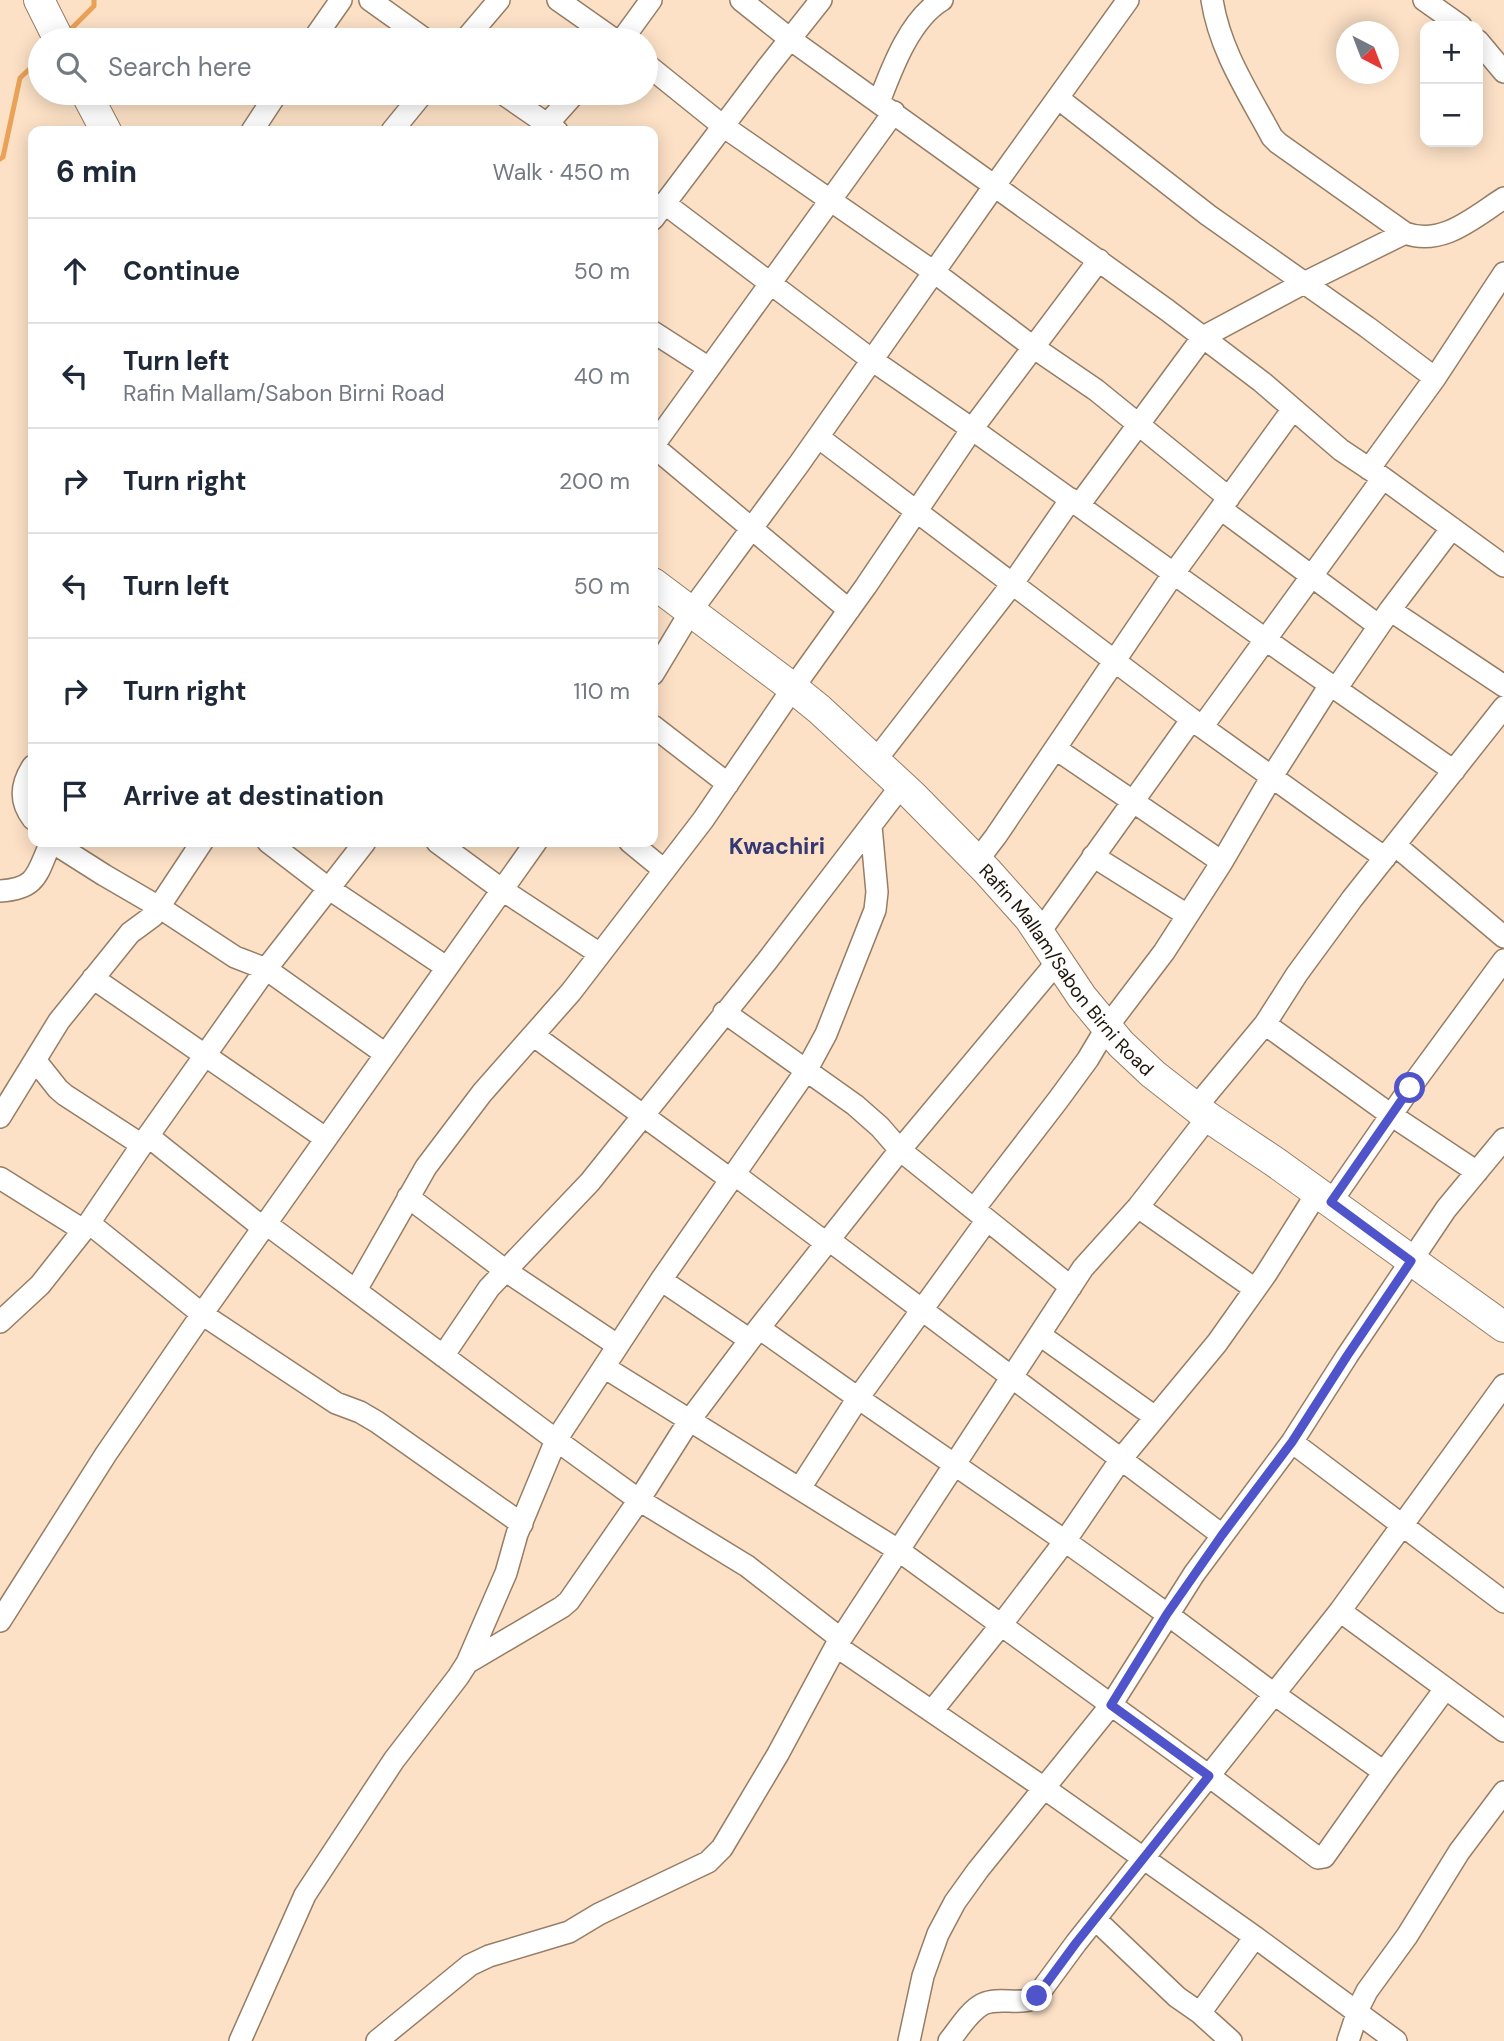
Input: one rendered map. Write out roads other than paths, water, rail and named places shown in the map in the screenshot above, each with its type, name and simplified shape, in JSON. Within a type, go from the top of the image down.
[{"type":"street","points":[[39,0],[53,28]]},
{"type":"street","points":[[321,28],[341,0]]},
{"type":"street","points":[[370,0],[409,28]]},
{"type":"street","points":[[475,28],[499,0]]},
{"type":"street","points":[[558,0],[598,28]]},
{"type":"street","points":[[631,28],[651,0]]},
{"type":"street","points":[[741,0],[1203,337],[1262,382],[1340,450],[1504,566]]},
{"type":"street","points":[[658,208],[821,0]]},
{"type":"street","points":[[658,439],[830,201],[886,107],[894,66],[918,21],[929,8],[942,0]]},
{"type":"street","points":[[658,666],[691,611],[1128,0]]},
{"type":"street","points":[[1212,0],[1216,25],[1227,54],[1272,137],[1278,144],[1405,233],[1426,238],[1444,234],[1504,198]]},
{"type":"street","points":[[1424,0],[1454,21]]},
{"type":"street","points":[[1483,47],[1504,72]]},
{"type":"street","points":[[658,74],[723,126],[934,272],[1033,347],[1096,390],[1311,575],[1504,686]]},
{"type":"street","points":[[1059,99],[1208,215],[1435,378]]},
{"type":"street","points":[[92,105],[103,126]]},
{"type":"street","points":[[255,126],[269,105]]},
{"type":"street","points":[[396,126],[413,105]]},
{"type":"street","points":[[517,105],[544,126]]},
{"type":"street","points":[[550,126],[566,105]]},
{"type":"street","points":[[658,210],[771,283],[872,360],[1454,771]]},
{"type":"street","points":[[875,761],[1075,502],[1139,425],[1203,337],[1405,233]]},
{"type":"street","points":[[356,1290],[426,1167],[482,1093],[571,992],[703,820],[972,429],[1099,260]]},
{"type":"street","points":[[1039,933],[1132,802],[1266,640],[1311,575],[1504,273]]},
{"type":"street","points":[[658,335],[709,368]]},
{"type":"street","points":[[977,860],[1056,749],[1174,573],[1293,409]]},
{"type":"street","points":[[818,437],[1271,778],[1390,852],[1504,937]]},
{"type":"street","points":[[658,450],[849,610]]},
{"type":"street","points":[[800,1488],[858,1398],[921,1309],[980,1214],[1088,1059],[1107,1027],[1164,952],[1223,862],[1271,778],[1333,687],[1452,528]]},
{"type":"street","name":"Rafin Mallam/Sabon Birni Road","points":[[658,587],[819,709],[977,860],[1029,918],[1082,997],[1121,1044],[1153,1074],[1504,1328]]},
{"type":"street","points":[[377,2041],[470,1965],[489,1956],[569,1932],[599,1914],[708,1862],[722,1848],[778,1754],[838,1643],[1083,1268],[1138,1207],[1297,974],[1504,707]]},
{"type":"street","points":[[658,730],[728,784]]},
{"type":"street","points":[[1056,749],[1223,862]]},
{"type":"street","points":[[28,774],[23,790],[25,809],[28,813]]},
{"type":"street","points":[[443,1356],[489,1288],[590,1182],[767,961],[901,786]]},
{"type":"street","points":[[240,2041],[305,1895],[394,1760],[467,1663],[506,1573],[522,1524],[556,1440],[617,1345],[806,1070],[826,1034],[875,910],[877,892],[870,826]]},
{"type":"street","points":[[0,891],[17,890],[30,883],[49,847]]},
{"type":"street","points":[[59,847],[159,907],[235,957],[266,969],[384,1053]]},
{"type":"street","points":[[0,1117],[59,1021],[130,933],[153,916],[199,847]]},
{"type":"street","points":[[275,847],[328,888],[446,967]]},
{"type":"street","points":[[0,1322],[40,1285],[86,1227],[266,969],[361,847]]},
{"type":"street","points":[[444,847],[501,890],[600,954]]},
{"type":"street","points":[[0,1621],[106,1454],[202,1314],[384,1053],[532,847]]},
{"type":"street","points":[[636,847],[664,870]]},
{"type":"street","points":[[1093,856],[1187,915]]},
{"type":"street","points":[[932,1711],[1002,1625],[1065,1541],[1121,1459],[1217,1343],[1324,1197],[1391,1115],[1504,960]]},
{"type":"street","points":[[467,1663],[569,1601],[639,1500],[689,1421],[755,1334],[900,1150],[1058,961]]},
{"type":"street","points":[[93,978],[325,1138]]},
{"type":"street","points":[[724,1012],[855,1105],[880,1127],[900,1150],[1071,1287]]},
{"type":"street","points":[[1265,1024],[1391,1115],[1477,1172]]},
{"type":"street","points":[[533,1035],[921,1309],[1222,1535]]},
{"type":"street","points":[[35,1060],[65,1095],[145,1141],[356,1290],[639,1500],[747,1566],[838,1643],[1255,1937],[1396,2041]]},
{"type":"street","points":[[909,2041],[923,1976],[938,1934],[955,1902],[1111,1705],[1167,1614],[1292,1442],[1446,1209],[1504,1139]]},
{"type":"street","points":[[0,1178],[86,1227],[202,1314],[336,1404],[360,1412],[377,1422],[522,1524]]},
{"type":"street","points":[[408,1197],[506,1271],[617,1345]]},
{"type":"street","points":[[1138,1207],[1255,1289]]},
{"type":"street","points":[[661,1280],[858,1398],[1065,1541],[1384,1772]]},
{"type":"street","points":[[1040,1335],[1155,1417]]},
{"type":"street","points":[[604,1367],[898,1550],[1318,1858],[1324,1857],[1446,1689]]},
{"type":"street","points":[[949,2041],[974,2010],[984,2003],[1028,2000],[1037,1996],[1340,1611],[1504,1385]]},
{"type":"street","points":[[1292,1442],[1504,1602]]},
{"type":"street","points":[[1340,1611],[1504,1731]]},
{"type":"street","points":[[1348,2041],[1367,1991],[1407,1936],[1459,1852],[1504,1792]]},
{"type":"street","points":[[1095,1919],[1177,1997],[1200,2013],[1231,2041]]},
{"type":"street","points":[[1200,2013],[1255,1937]]},
{"type":"waterway","points":[[72,28],[94,6],[94,0]]},
{"type":"waterway","points":[[0,159],[3,157],[20,78],[28,70]]},
{"type":"district","name":"Kwachiri","points":[[777,846]]}]
